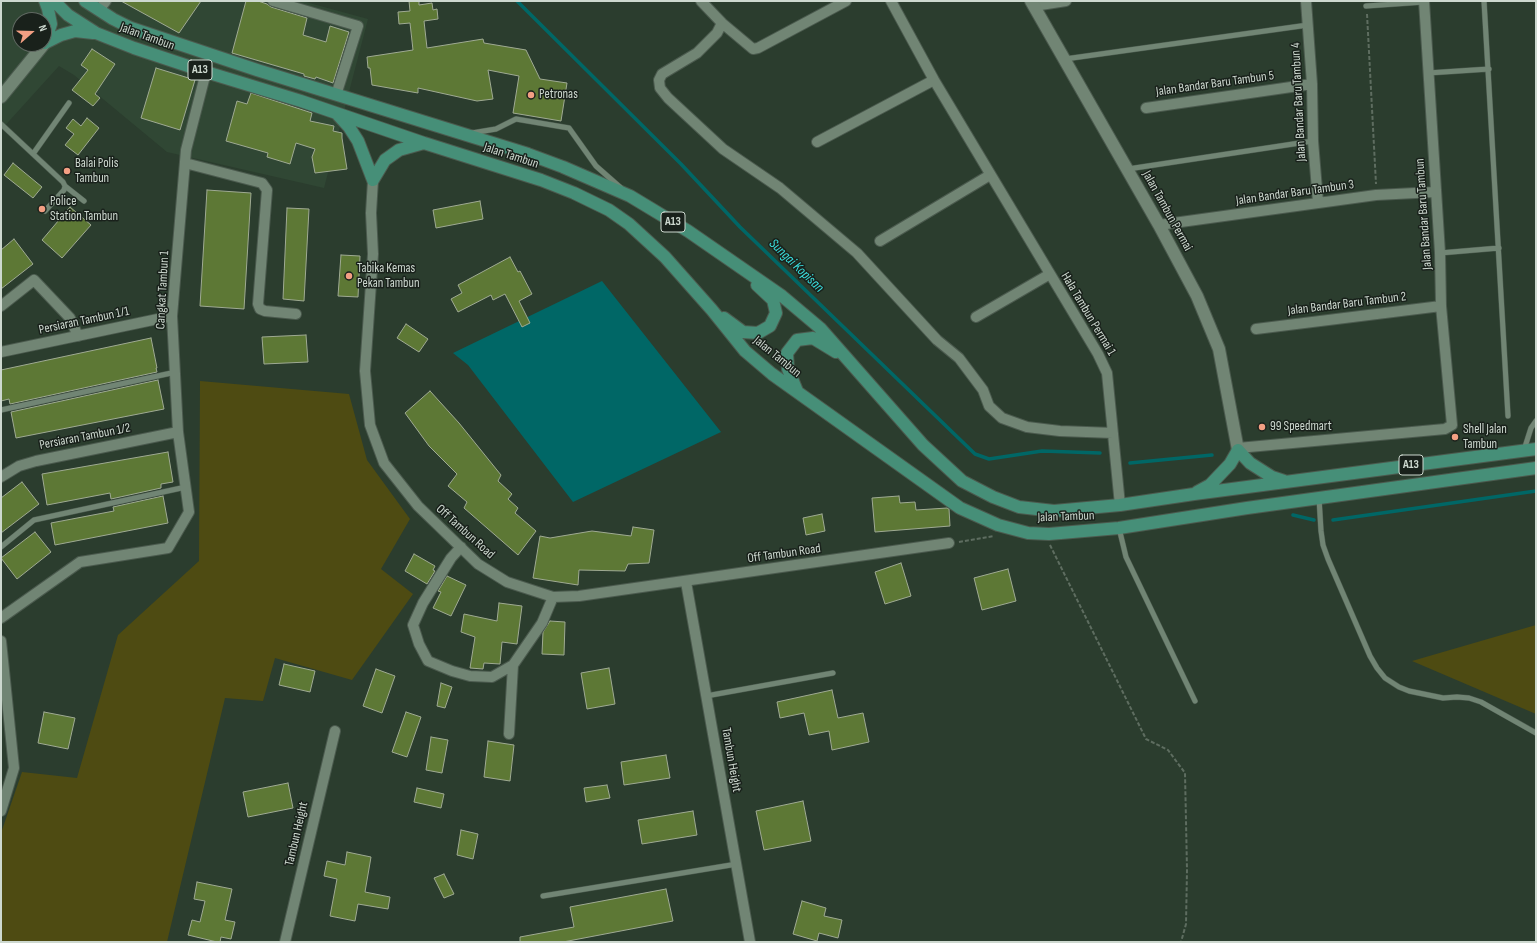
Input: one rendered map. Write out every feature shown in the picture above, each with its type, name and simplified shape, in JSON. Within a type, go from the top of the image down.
[{"type":"main road","points":[[45,1],[49,12]]},
{"type":"main road","name":"Jalan Tambun","points":[[54,1],[68,15],[96,33],[134,48],[541,180],[574,193],[609,210],[628,224],[665,257],[712,310],[745,351],[772,374],[960,508],[998,525],[1028,533],[1049,534],[1118,528],[1536,468]]},
{"type":"main road","name":"Jalan Tambun","points":[[85,1],[102,6],[131,28],[336,95],[528,154],[630,196],[688,231],[782,296],[820,328],[923,445],[962,481],[993,497],[1019,507],[1054,511],[1120,505],[1536,448]]},
{"type":"main road","points":[[52,39],[61,34],[74,31],[96,33]]},
{"type":"main road","points":[[336,113],[349,127],[358,141],[373,180]]},
{"type":"main road","points":[[373,180],[385,160],[399,150],[424,143]]},
{"type":"main road","points":[[712,310],[743,332],[758,333],[770,326],[776,313],[773,300],[741,268]]},
{"type":"main road","points":[[797,391],[788,369],[787,353],[797,340],[814,338],[845,358]]},
{"type":"main road","points":[[1194,494],[1210,485],[1230,464],[1238,449],[1250,463],[1272,477],[1285,482]]},
{"type":"street","points":[[273,1],[358,26],[336,95]]},
{"type":"street","points":[[701,1],[722,23],[753,49],[758,48],[846,1]]},
{"type":"street","name":"Hala Tambun Permai 1","points":[[891,1],[934,80],[1098,354],[1107,373],[1120,505]]},
{"type":"street","points":[[1032,3],[1066,1]]},
{"type":"street","name":"Jalan Bandar Baru Tambun 4","points":[[1306,1],[1312,84],[1313,141],[1318,202]]},
{"type":"street","name":"Jalan Bandar Baru Tambun","points":[[1238,449],[1445,429],[1452,425],[1441,306],[1440,254],[1424,1]]},
{"type":"street","name":"Jalan Tambun Permai","points":[[1032,3],[1198,296],[1219,349],[1238,449]]},
{"type":"street","points":[[722,23],[717,33],[697,53],[662,74],[660,88],[668,98],[723,149],[780,188],[857,253],[937,340],[959,358],[984,390],[989,406],[1002,418],[1027,427],[1060,431],[1113,433]]},
{"type":"street","points":[[2,95],[37,52]]},
{"type":"street","name":"Cangkat Tambun 1","points":[[1,618],[80,562],[168,548],[190,512],[178,432],[172,316],[186,150],[206,72]]},
{"type":"street","points":[[817,142],[934,80]]},
{"type":"street","name":"Jalan Bandar Baru Tambun 5","points":[[1146,108],[1312,84]]},
{"type":"street","points":[[185,163],[262,183],[267,190],[267,196],[258,304],[260,309],[265,311],[296,314]]},
{"type":"street","points":[[880,241],[990,175]]},
{"type":"street","name":"Off Tambun Road","points":[[373,180],[370,213],[373,254],[365,371],[370,425],[384,463],[418,506],[478,564],[506,582],[553,597],[579,596],[686,582],[950,543]]},
{"type":"street","name":"Jalan Bandar Baru Tambun 3","points":[[1159,225],[1376,195],[1435,192]]},
{"type":"street","points":[[976,317],[1050,274]]},
{"type":"street","points":[[1,306],[34,280],[70,318],[78,336]]},
{"type":"street","name":"Jalan Bandar Baru Tambun 2","points":[[1256,329],[1441,306]]},
{"type":"street","name":"Persiaran Tambun 1/1","points":[[1,352],[172,316]]},
{"type":"street","name":"Persiaran Tambun 1/2","points":[[1,477],[19,466],[36,461],[178,432]]},
{"type":"street","points":[[461,547],[451,558],[423,603],[413,625],[419,644],[428,661],[452,672],[470,676],[492,676],[513,665],[542,623],[553,597]]},
{"type":"street","name":"Tambun Height","points":[[686,582],[750,942]]},
{"type":"street","points":[[1,641],[14,768],[1,811]]},
{"type":"street","points":[[509,734],[513,665]]},
{"type":"street","name":"Tambun Height","points":[[285,942],[335,731]]},
{"type":"lane","points":[[1366,6],[1424,1]]},
{"type":"lane","points":[[1484,1],[1508,416]]},
{"type":"lane","points":[[1064,60],[1308,25]]},
{"type":"lane","points":[[1428,73],[1489,69]]},
{"type":"lane","points":[[33,154],[69,103]]},
{"type":"lane","points":[[463,135],[496,129],[516,119],[569,128],[596,166],[630,196]]},
{"type":"lane","points":[[1,124],[63,182],[65,186],[84,201]]},
{"type":"lane","points":[[1127,169],[1313,141]]},
{"type":"lane","points":[[45,211],[64,190],[65,186]]},
{"type":"lane","points":[[1440,254],[1499,248]]},
{"type":"lane","points":[[1,410],[176,372]]},
{"type":"lane","points":[[1524,450],[1529,434],[1536,421]]},
{"type":"lane","points":[[1,547],[34,520],[186,486]]},
{"type":"lane","points":[[1319,498],[1323,545],[1328,559],[1370,656],[1385,678],[1399,687],[1409,691],[1443,698],[1469,698],[1481,702],[1536,733]]},
{"type":"lane","points":[[1118,528],[1126,557],[1195,701]]},
{"type":"lane","points":[[706,696],[833,673]]},
{"type":"lane","points":[[543,896],[737,864]]},
{"type":"path","points":[[1366,6],[1376,195]]},
{"type":"path","points":[[1049,534],[1048,541],[1146,739],[1168,750],[1185,773],[1187,870],[1186,924],[1181,942]]},
{"type":"path","points":[[950,543],[998,536]]},
{"type":"shaded area","points":[[1,1],[302,1],[368,19],[324,188],[167,152],[74,75],[59,66],[1,130]]},
{"type":"shaded area","points":[[200,381],[349,394],[367,460],[410,519],[381,569],[413,594],[352,680],[275,658],[263,701],[225,698],[167,942],[1,942],[1,833],[22,772],[77,778],[118,635],[199,561]]},
{"type":"shaded area","points":[[1536,625],[1536,714],[1412,661]]},
{"type":"water","points":[[602,281],[721,432],[573,502],[468,365],[453,353]]},
{"type":"building","points":[[121,1],[201,1],[179,33]]},
{"type":"building","points":[[246,1],[258,1],[271,7],[307,18],[303,35],[326,42],[330,26],[349,32],[333,83],[316,77],[315,79],[304,76],[304,74],[232,53]]},
{"type":"building","points":[[409,1],[419,1],[419,5],[432,3],[433,10],[437,9],[438,19],[424,21],[427,48],[483,39],[484,43],[526,50],[540,79],[567,83],[561,121],[513,113],[519,76],[488,70],[493,99],[477,101],[418,88],[418,93],[372,85],[367,57],[413,50],[410,23],[399,24],[398,12],[410,11]]},
{"type":"building","points":[[92,49],[115,64],[95,94],[100,98],[93,106],[72,90],[88,70],[81,65]]},
{"type":"building","points":[[156,68],[195,80],[180,130],[141,118]]},
{"type":"building","points":[[251,93],[312,113],[310,121],[334,126],[333,131],[342,133],[347,169],[315,173],[312,157],[315,149],[296,143],[290,164],[267,157],[268,153],[226,141],[237,101],[247,104]]},
{"type":"building","points":[[87,118],[99,128],[78,155],[65,145],[74,134],[66,128],[73,119],[81,126]]},
{"type":"building","points":[[13,163],[42,187],[33,198],[4,175]]},
{"type":"building","points":[[207,190],[251,193],[244,309],[200,306]]},
{"type":"building","points":[[480,201],[483,219],[436,228],[433,210]]},
{"type":"building","points":[[70,207],[91,225],[62,258],[42,240]]},
{"type":"building","points":[[287,208],[309,209],[304,301],[283,299]]},
{"type":"building","points":[[14,239],[33,264],[1,289],[1,250]]},
{"type":"building","name":"Tabika Kemas Pekan Tambun","points":[[341,255],[360,256],[358,297],[338,296]]},
{"type":"building","points":[[510,257],[518,272],[520,271],[532,294],[519,301],[530,323],[522,327],[505,294],[493,300],[491,295],[458,312],[451,299],[462,293],[458,285]]},
{"type":"building","points":[[406,324],[428,339],[419,352],[397,338]]},
{"type":"building","points":[[306,335],[308,362],[264,364],[262,337]]},
{"type":"building","points":[[151,338],[157,372],[10,404],[9,399],[1,401],[1,370]]},
{"type":"building","points":[[158,380],[164,409],[16,438],[11,412]]},
{"type":"building","points":[[430,391],[459,423],[501,475],[498,481],[512,494],[508,499],[518,508],[515,513],[536,531],[518,555],[464,508],[467,502],[448,486],[457,474],[429,446],[405,413]]},
{"type":"building","points":[[168,452],[173,482],[161,484],[161,488],[111,499],[110,493],[47,505],[42,474]]},
{"type":"building","points":[[22,482],[39,504],[1,533],[1,498]]},
{"type":"building","points":[[163,496],[168,523],[55,545],[51,523],[114,511],[113,507]]},
{"type":"building","points":[[899,496],[900,503],[915,502],[916,510],[949,509],[950,526],[875,532],[872,498]]},
{"type":"building","points":[[822,514],[825,531],[806,535],[803,518]]},
{"type":"building","points":[[633,527],[654,530],[649,563],[628,564],[625,571],[579,570],[578,585],[533,578],[540,536],[550,538],[592,531],[631,536]]},
{"type":"building","points":[[35,532],[51,552],[17,579],[1,558]]},
{"type":"building","points":[[414,554],[435,566],[433,570],[435,571],[427,584],[405,571]]},
{"type":"building","points":[[901,563],[911,596],[885,604],[875,572]]},
{"type":"building","points":[[1008,569],[1016,601],[982,610],[974,578]]},
{"type":"building","points":[[447,576],[466,585],[451,616],[433,608],[441,592],[438,591]]},
{"type":"building","points":[[499,603],[522,606],[517,644],[502,642],[500,664],[484,663],[483,669],[470,668],[475,637],[461,632],[464,614],[497,621]]},
{"type":"building","points":[[550,621],[565,622],[564,655],[542,654],[543,632]]},
{"type":"building","points":[[284,664],[315,671],[310,692],[279,685]]},
{"type":"building","points":[[609,668],[615,704],[587,709],[581,673]]},
{"type":"building","points":[[376,669],[395,676],[382,713],[363,706]]},
{"type":"building","points":[[441,683],[452,687],[445,708],[437,706]]},
{"type":"building","points":[[832,690],[838,718],[863,713],[869,742],[832,750],[829,731],[809,735],[804,713],[780,718],[777,702]]},
{"type":"building","points":[[44,712],[75,718],[68,749],[38,743]]},
{"type":"building","points":[[406,712],[421,717],[407,757],[392,752]]},
{"type":"building","points":[[431,737],[448,740],[442,773],[426,770]]},
{"type":"building","points":[[488,741],[514,745],[510,781],[484,777]]},
{"type":"building","points":[[666,755],[670,778],[624,785],[621,762]]},
{"type":"building","points":[[288,783],[293,808],[248,817],[243,792]]},
{"type":"building","points":[[607,785],[610,798],[586,802],[584,788]]},
{"type":"building","points":[[417,788],[444,794],[441,808],[414,802]]},
{"type":"building","points":[[803,801],[811,841],[764,850],[756,811]]},
{"type":"building","points":[[693,811],[697,835],[642,844],[638,820]]},
{"type":"building","points":[[461,830],[478,834],[473,859],[457,855]]},
{"type":"building","points":[[347,852],[371,857],[365,892],[390,897],[388,909],[358,904],[355,921],[330,916],[337,879],[324,876],[327,861],[345,865]]},
{"type":"building","points":[[444,874],[454,894],[444,898],[434,878]]},
{"type":"building","points":[[197,882],[232,889],[225,920],[235,922],[231,939],[221,937],[220,942],[217,942],[188,935],[192,920],[200,922],[205,901],[194,899]]},
{"type":"building","points":[[666,889],[673,921],[563,942],[520,942],[520,937],[574,927],[570,907]]},
{"type":"building","points":[[802,901],[826,908],[824,916],[842,920],[838,938],[819,933],[817,941],[793,934]]},
{"type":"waterway","name":"Sungai Kopisan","points":[[517,1],[681,164],[740,227],[975,454],[989,459],[1042,451],[1100,453]]},
{"type":"waterway","points":[[1130,463],[1212,455]]},
{"type":"waterway","points":[[1333,520],[1536,491]]},
{"type":"waterway","points":[[1293,515],[1314,520]]},
{"type":"place","name":"Petronas","points":[[531,95]]},
{"type":"place","name":"Balai Polis Tambun","points":[[67,171]]},
{"type":"place","name":"Police Station Tambun","points":[[42,209]]},
{"type":"place","name":"Tabika Kemas Pekan Tambun","points":[[349,276]]},
{"type":"place","name":"99 Speedmart","points":[[1262,427]]},
{"type":"place","name":"Shell Jalan Tambun","points":[[1455,437]]}]
